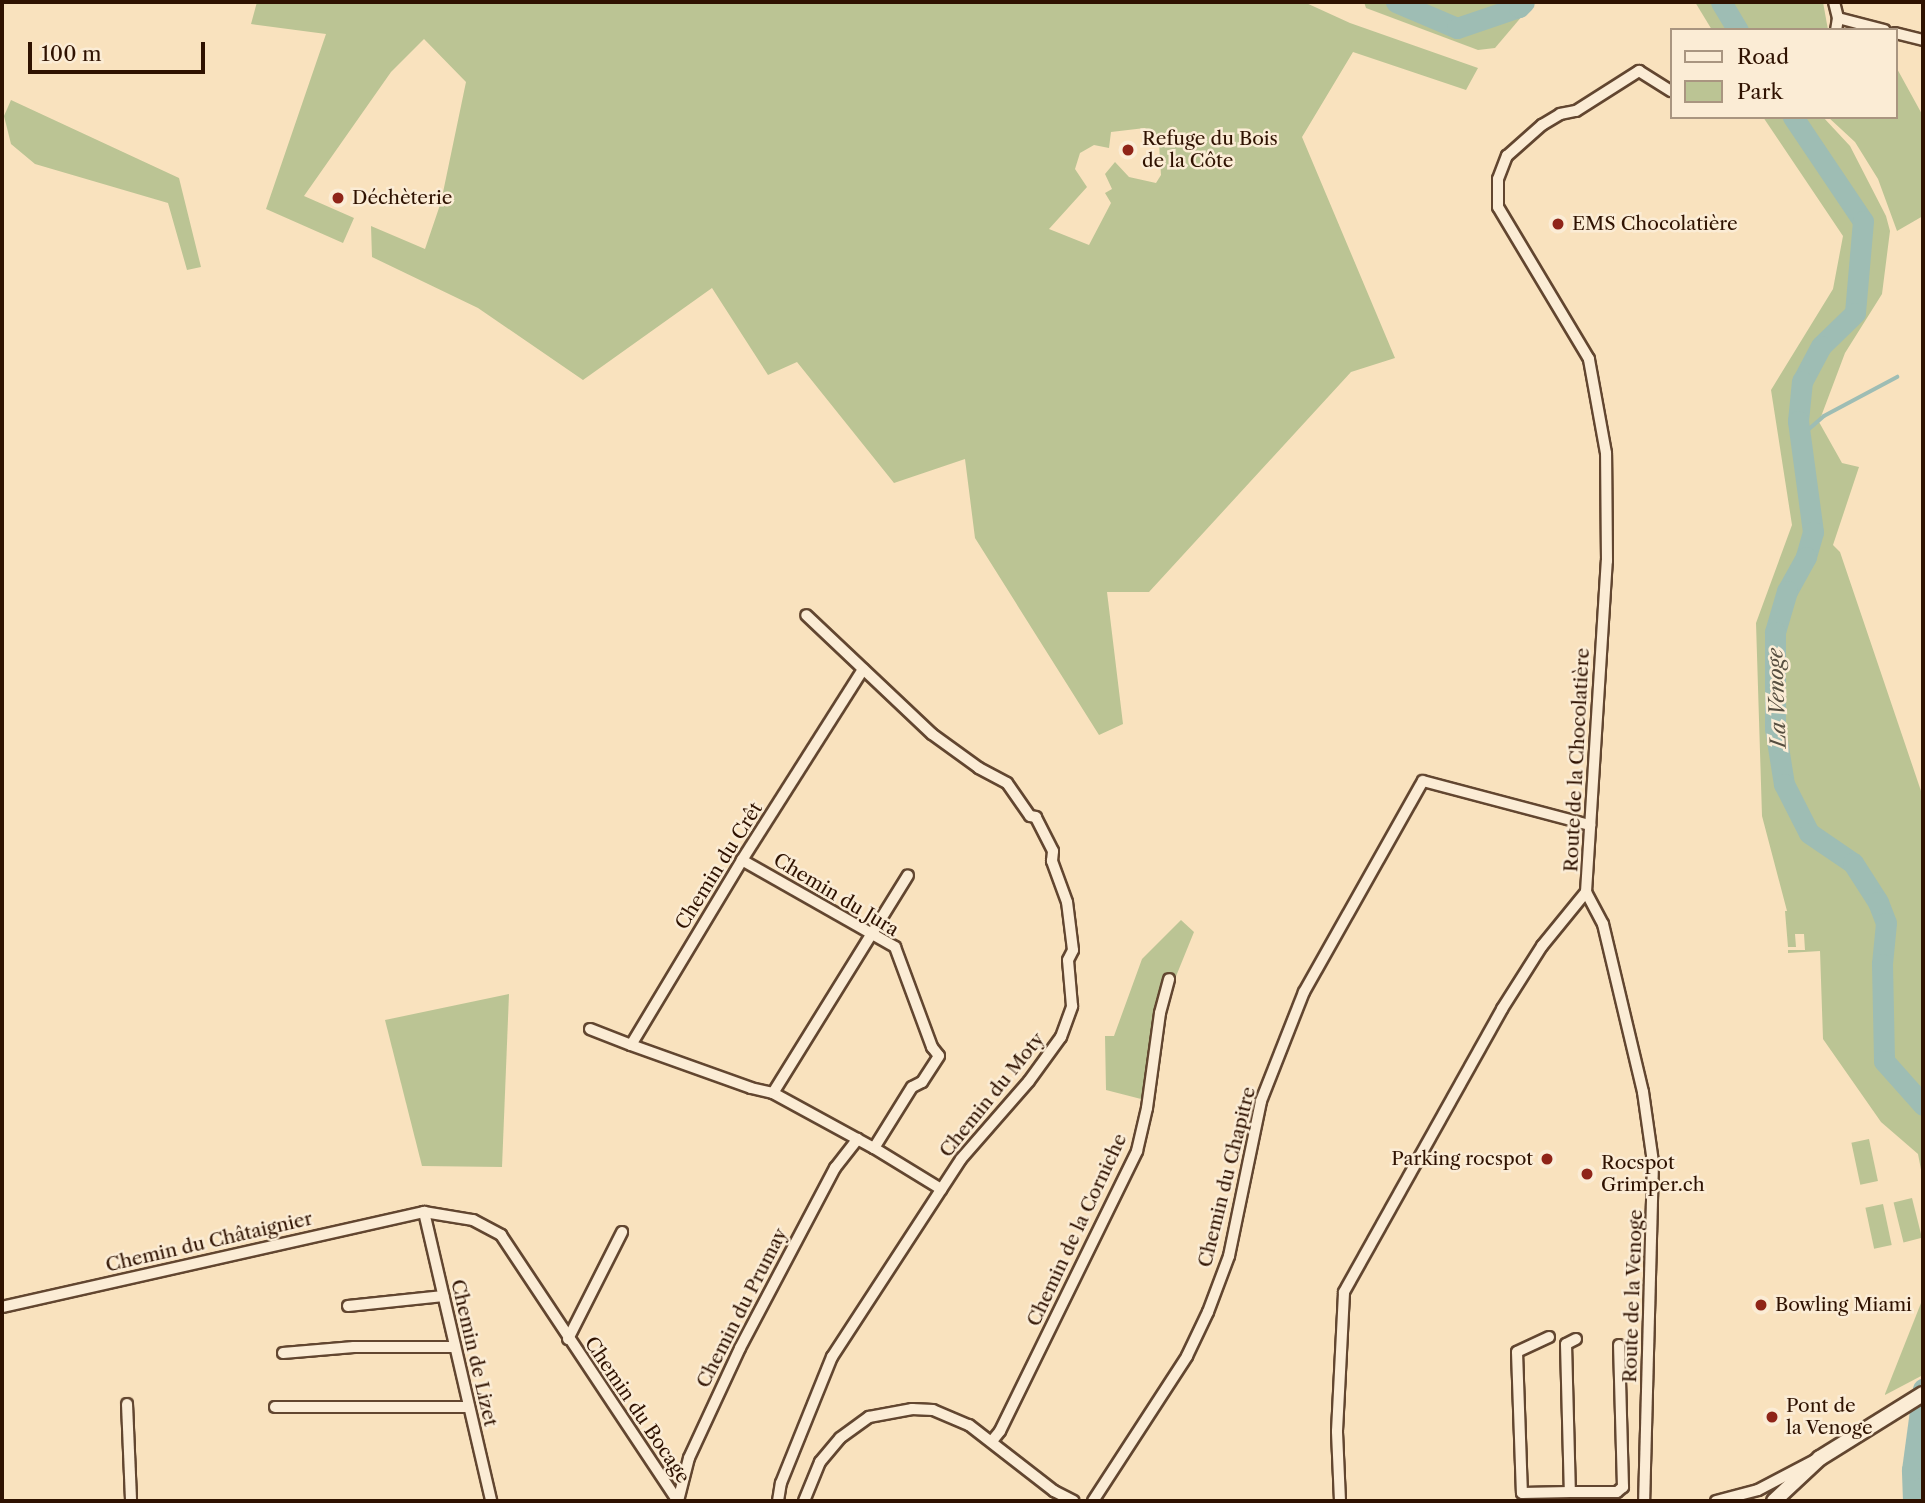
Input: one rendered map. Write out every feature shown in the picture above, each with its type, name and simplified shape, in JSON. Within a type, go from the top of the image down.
[{"type":"main road","points":[[1774,1501],[1821,1458],[1886,1416],[1920,1398]]},
{"type":"street","points":[[1834,2],[1838,18],[1836,28]]},
{"type":"street","points":[[1838,18],[1876,28]]},
{"type":"street","points":[[1897,34],[1923,40]]},
{"type":"street","name":"Route de la Chocolatière","points":[[1340,1501],[1337,1419],[1344,1292],[1502,1009],[1542,946],[1586,892],[1607,561],[1606,453],[1589,359],[1498,207],[1498,179],[1512,150],[1546,122],[1560,114],[1576,111],[1639,72],[1670,90]]},
{"type":"street","name":"Chemin du Moty","points":[[778,1501],[780,1483],[832,1357],[941,1189],[985,1128],[1033,1077],[1065,1031],[1072,1006],[1068,960],[1073,950],[1067,902],[1052,861],[1053,851],[1036,817],[1030,816],[1007,783],[979,768],[932,734],[806,615]]},
{"type":"street","name":"Chemin du Crêt","points":[[631,1045],[863,669]]},
{"type":"street","name":"Chemin du Chapitre","points":[[1093,1501],[1187,1356],[1208,1312],[1228,1256],[1261,1101],[1304,992],[1423,781],[1590,825]]},
{"type":"street","name":"Chemin du Jura","points":[[743,860],[895,947],[932,1048],[939,1056],[922,1082],[912,1087],[874,1148]]},
{"type":"street","points":[[773,1093],[908,876]]},
{"type":"street","name":"Route de la Venoge","points":[[1586,892],[1603,925],[1643,1092],[1653,1162],[1644,1501]]},
{"type":"street","name":"Chemin de la Corniche","points":[[992,1441],[1000,1431],[1137,1151],[1169,979]]},
{"type":"street","points":[[590,1029],[751,1088],[773,1093],[874,1148],[941,1189]]},
{"type":"street","name":"Chemin du Prumay","points":[[678,1501],[688,1458],[740,1348],[835,1168],[858,1139]]},
{"type":"street","name":"Chemin du Bocage","points":[[424,1212],[473,1220],[501,1235],[678,1501]]},
{"type":"street","name":"Chemin de Lizet","points":[[424,1212],[491,1501]]},
{"type":"street","name":"Chemin du Châtaignier","points":[[2,1307],[424,1212]]},
{"type":"street","name":"Chemin du Bocage","points":[[568,1339],[622,1232]]},
{"type":"street","points":[[348,1306],[443,1296]]},
{"type":"street","points":[[1549,1336],[1517,1352],[1522,1493],[1616,1492],[1623,1487],[1619,1345]]},
{"type":"street","points":[[1570,1492],[1566,1344],[1576,1339]]},
{"type":"street","points":[[283,1353],[354,1347],[455,1348]]},
{"type":"street","points":[[275,1407],[469,1407]]},
{"type":"street","points":[[128,1409],[131,1501]]},
{"type":"street","points":[[804,1501],[827,1452],[852,1427],[883,1412],[933,1410],[969,1425],[1054,1491],[1074,1501]]},
{"type":"street","points":[[1716,1501],[1758,1490],[1796,1468],[1821,1458]]},
{"type":"green space","points":[[257,2],[1304,2],[1350,23],[1478,68],[1466,90],[1353,52],[1302,137],[1395,358],[1351,372],[1149,592],[1107,592],[1123,724],[1099,735],[975,538],[965,459],[894,483],[797,362],[768,375],[712,288],[583,380],[478,308],[372,257],[371,226],[425,249],[441,202],[466,82],[424,39],[391,72],[304,196],[354,218],[343,243],[266,209],[326,34],[251,24]],"holes":[[[1145,128],[1159,144],[1161,175],[1156,183],[1129,177],[1115,162],[1105,174],[1112,189],[1105,193],[1111,203],[1089,245],[1049,229],[1087,187],[1075,169],[1080,153],[1094,145],[1109,148],[1111,132]]]},
{"type":"green space","points":[[1364,2],[1534,2],[1495,48],[1478,50],[1366,8]]},
{"type":"green space","points":[[1695,2],[1823,2],[1828,28],[1711,28]]},
{"type":"green space","points":[[1897,69],[1923,116],[1923,216],[1897,231],[1878,179],[1855,142],[1830,119],[1897,119]]},
{"type":"green space","points":[[11,100],[179,178],[201,267],[187,270],[168,203],[35,164],[11,144],[4,116]]},
{"type":"green space","points":[[1764,119],[1825,119],[1850,146],[1886,216],[1890,231],[1882,294],[1845,353],[1819,422],[1842,463],[1859,467],[1833,545],[1840,552],[1921,791],[1923,1180],[1918,1154],[1881,1122],[1823,1039],[1820,951],[1788,953],[1788,950],[1805,950],[1804,934],[1795,934],[1796,947],[1788,947],[1787,911],[1762,816],[1756,623],[1792,525],[1771,390],[1833,289],[1843,236]]},
{"type":"green space","points":[[1181,920],[1194,932],[1168,996],[1145,1100],[1106,1090],[1105,1036],[1114,1036],[1142,959]]},
{"type":"green space","points":[[509,994],[502,1167],[422,1166],[385,1020]]},
{"type":"green space","points":[[1869,1139],[1878,1181],[1860,1185],[1851,1143]]},
{"type":"green space","points":[[1912,1198],[1922,1238],[1903,1242],[1894,1203]]},
{"type":"green space","points":[[1883,1204],[1892,1245],[1874,1249],[1865,1208]]},
{"type":"green space","points":[[1923,1298],[1923,1375],[1885,1395],[1885,1394]]},
{"type":"waterway","name":"La Venoge","points":[[1396,2],[1457,28],[1519,7],[1524,2]]},
{"type":"waterway","name":"La Venoge","points":[[1721,2],[1737,28]]},
{"type":"waterway","name":"La Venoge","points":[[1794,119],[1863,221],[1855,313],[1821,346],[1802,381],[1798,421],[1813,532],[1806,557],[1787,591],[1775,632],[1775,728],[1784,784],[1809,833],[1853,863],[1878,902],[1886,923],[1882,964],[1884,1061],[1923,1105]]},
{"type":"waterway","points":[[1801,436],[1824,416],[1897,377]]},
{"type":"waterway","name":"La Venoge","points":[[1913,1501],[1912,1470],[1923,1389]]},
{"type":"place","name":"Refuge du Bois de la Côte","points":[[1128,150]]},
{"type":"place","name":"Déchèterie","points":[[338,198]]},
{"type":"place","name":"EMS Chocolatière","points":[[1558,224]]},
{"type":"place","name":"Parking rocspot","points":[[1547,1159]]},
{"type":"place","name":"Rocspot Grimper.ch","points":[[1587,1174]]},
{"type":"place","name":"Bowling Miami","points":[[1761,1305]]},
{"type":"place","name":"Pont de la Venoge","points":[[1772,1417]]}]
